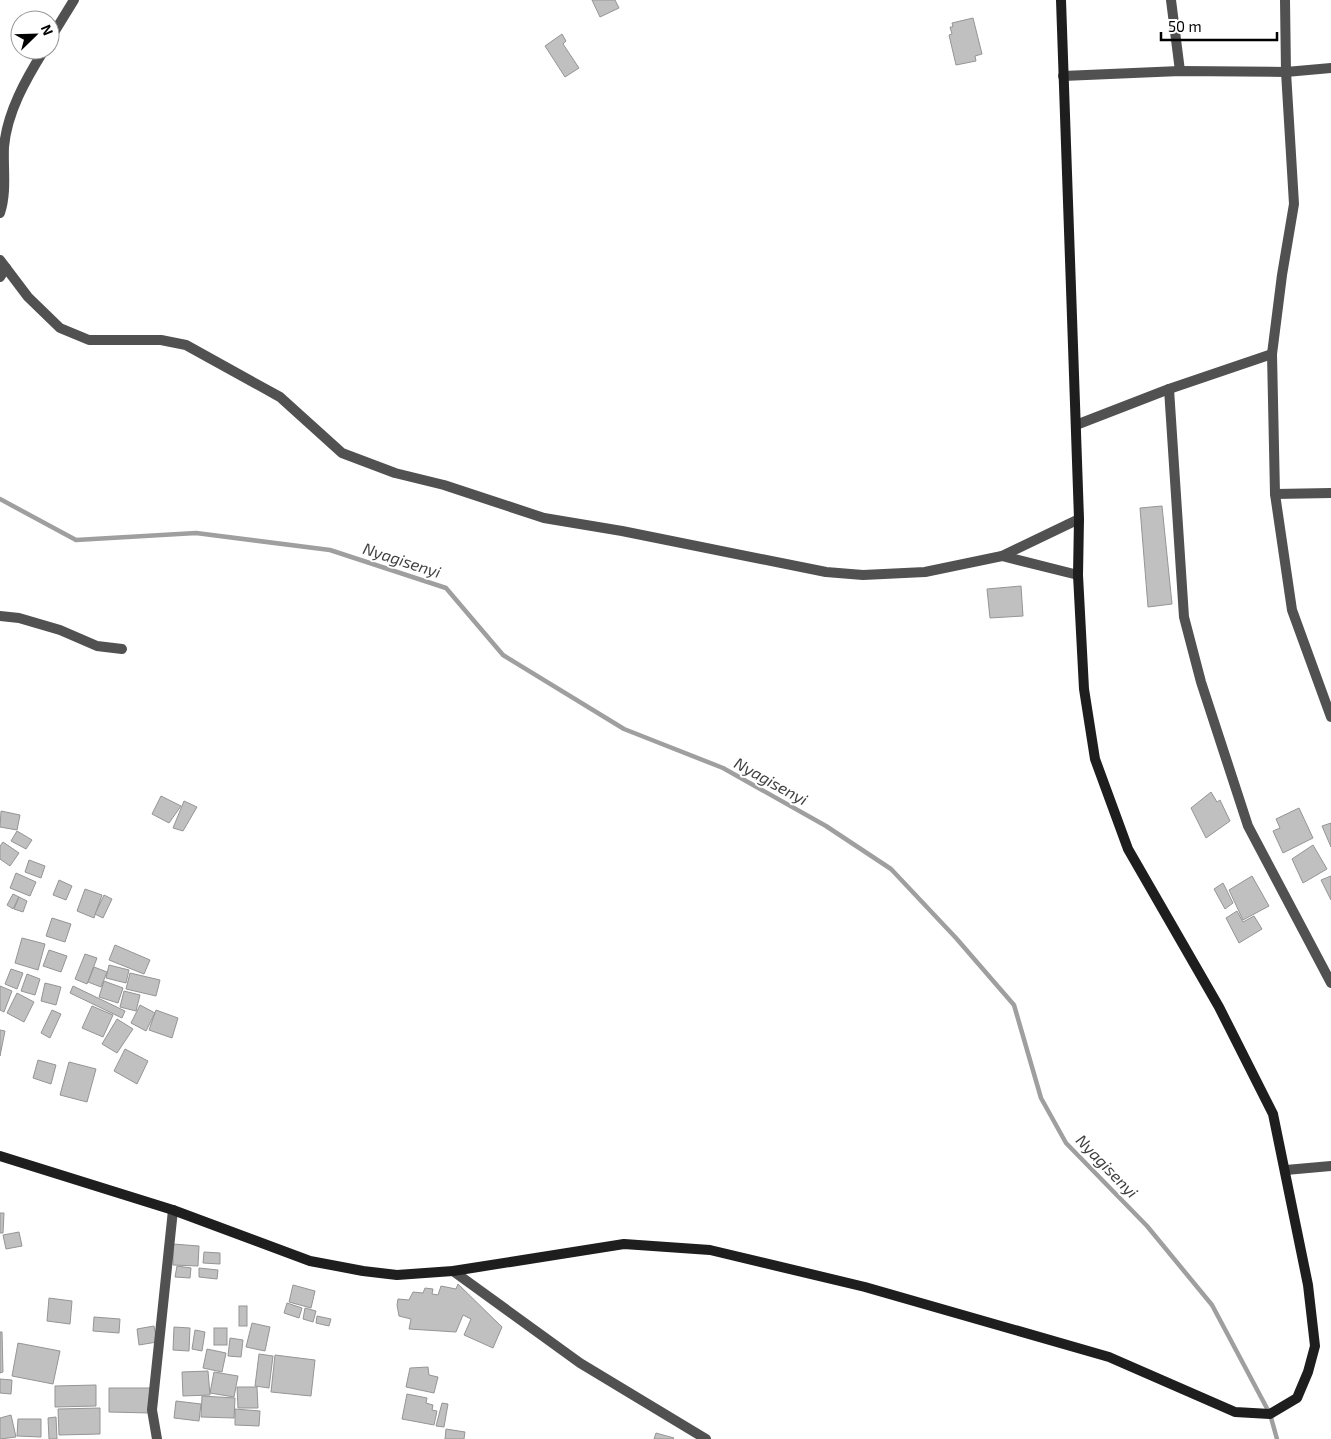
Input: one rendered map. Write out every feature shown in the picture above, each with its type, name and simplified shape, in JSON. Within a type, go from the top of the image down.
[{"type":"main road","points":[[0,1156],[173,1210],[310,1261],[363,1272],[397,1275],[453,1271],[624,1244],[710,1250],[865,1287],[1109,1357],[1235,1412],[1270,1414],[1297,1398],[1308,1372],[1315,1346],[1308,1285],[1286,1170],[1273,1114],[1219,1007],[1128,849],[1095,759],[1084,689],[1078,575],[1080,519],[1061,0]]},
{"type":"street","points":[[60,23],[74,0]]},
{"type":"street","points":[[1171,0],[1180,70]]},
{"type":"street","points":[[1285,0],[1286,72],[1294,204],[1282,275],[1272,354],[1275,494],[1292,610],[1331,717]]},
{"type":"street","points":[[0,213],[4,192],[4,145],[22,87],[38,60]]},
{"type":"street","points":[[1063,76],[1180,70],[1286,72],[1331,68]]},
{"type":"street","points":[[2,268],[60,328],[89,340],[161,340],[186,346],[280,397],[342,453],[395,473],[444,486],[544,518],[622,531],[826,572],[862,575],[925,572],[1002,556],[1080,519]]},
{"type":"street","points":[[1076,425],[1169,389],[1272,354]]},
{"type":"street","points":[[1169,389],[1184,617],[1192,652],[1248,826],[1331,983]]},
{"type":"street","points":[[1275,494],[1331,493]]},
{"type":"street","points":[[1002,556],[1078,575]]},
{"type":"street","points":[[0,616],[19,618],[60,630],[97,646],[122,649]]},
{"type":"street","points":[[1286,1170],[1330,1168]]},
{"type":"street","points":[[157,1439],[152,1410],[173,1210]]},
{"type":"street","points":[[453,1271],[580,1363],[706,1439]]},
{"type":"building","points":[[592,0],[615,0],[619,8],[600,17]]},
{"type":"building","points":[[973,18],[982,54],[975,56],[976,61],[956,65],[949,35],[952,34],[950,27],[953,27],[952,23]]},
{"type":"building","points":[[562,34],[566,41],[563,44],[579,68],[565,77],[545,46]]},
{"type":"building","points":[[1162,506],[1172,604],[1148,607],[1140,508]]},
{"type":"building","points":[[1021,586],[1023,616],[990,618],[987,589]]},
{"type":"building","points":[[1211,792],[1217,802],[1220,800],[1230,821],[1206,838],[1191,808]]},
{"type":"building","points":[[161,796],[181,806],[169,823],[152,814]]},
{"type":"building","points":[[184,801],[197,807],[183,831],[173,828]]},
{"type":"building","points":[[1299,808],[1313,838],[1283,853],[1273,831],[1280,828],[1276,819]]},
{"type":"building","points":[[1,811],[20,815],[17,830],[0,827]]},
{"type":"building","points":[[1331,823],[1331,847],[1322,826]]},
{"type":"building","points":[[17,831],[32,840],[26,849],[11,841]]},
{"type":"building","points":[[3,842],[19,853],[10,866],[0,859],[0,846]]},
{"type":"building","points":[[1313,845],[1327,869],[1303,883],[1292,859]]},
{"type":"building","points":[[29,860],[45,866],[41,878],[25,872]]},
{"type":"building","points":[[16,873],[36,882],[30,896],[10,888]]},
{"type":"building","points":[[1252,876],[1269,906],[1243,920],[1229,890]]},
{"type":"building","points":[[1331,876],[1331,900],[1321,880]]},
{"type":"building","points":[[59,880],[72,886],[66,900],[53,895]]},
{"type":"building","points":[[1223,883],[1233,903],[1225,909],[1214,889]]},
{"type":"building","points":[[85,889],[102,895],[94,918],[77,911]]},
{"type":"building","points":[[13,894],[19,897],[13,909],[7,905]]},
{"type":"building","points":[[104,895],[112,899],[103,918],[95,914]]},
{"type":"building","points":[[19,897],[27,901],[23,912],[14,909]]},
{"type":"building","points":[[1237,911],[1243,922],[1254,916],[1262,929],[1239,943],[1226,918]]},
{"type":"building","points":[[52,918],[71,924],[65,942],[46,936]]},
{"type":"building","points":[[22,938],[45,944],[38,970],[15,963]]},
{"type":"building","points":[[115,945],[150,960],[144,974],[109,960]]},
{"type":"building","points":[[49,950],[67,956],[61,972],[43,966]]},
{"type":"building","points":[[85,954],[97,958],[87,984],[75,979]]},
{"type":"building","points":[[109,965],[129,970],[126,983],[106,978]]},
{"type":"building","points":[[94,967],[107,972],[101,987],[88,982]]},
{"type":"building","points":[[11,969],[23,973],[17,989],[5,984]]},
{"type":"building","points":[[130,973],[160,980],[156,996],[126,989]]},
{"type":"building","points":[[27,974],[40,979],[35,995],[21,991]]},
{"type":"building","points":[[104,981],[123,988],[118,1003],[99,997]]},
{"type":"building","points":[[45,983],[61,987],[56,1005],[41,1001]]},
{"type":"building","points":[[0,986],[12,991],[4,1012],[0,1010]]},
{"type":"building","points":[[73,986],[125,1011],[122,1018],[70,993]]},
{"type":"building","points":[[124,991],[140,995],[136,1011],[120,1007]]},
{"type":"building","points":[[17,993],[34,1002],[24,1022],[7,1013]]},
{"type":"building","points":[[140,1005],[155,1013],[146,1031],[131,1023]]},
{"type":"building","points":[[92,1006],[113,1015],[103,1037],[82,1028]]},
{"type":"building","points":[[52,1010],[61,1014],[50,1038],[41,1033]]},
{"type":"building","points":[[156,1010],[178,1018],[172,1038],[149,1030]]},
{"type":"building","points":[[117,1019],[133,1029],[117,1053],[102,1044]]},
{"type":"building","points":[[0,1030],[5,1031],[0,1056]]},
{"type":"building","points":[[125,1049],[148,1061],[137,1084],[114,1071]]},
{"type":"building","points":[[38,1060],[56,1065],[51,1084],[33,1078]]},
{"type":"building","points":[[69,1062],[96,1069],[87,1102],[60,1095]]},
{"type":"building","points":[[0,1213],[4,1213],[3,1233],[0,1233]]},
{"type":"building","points":[[19,1232],[22,1246],[6,1249],[3,1235]]},
{"type":"building","points":[[173,1244],[199,1246],[198,1266],[173,1265]]},
{"type":"building","points":[[204,1252],[220,1253],[220,1264],[203,1263]]},
{"type":"building","points":[[177,1266],[191,1268],[190,1278],[175,1277]]},
{"type":"building","points":[[199,1268],[218,1270],[217,1279],[199,1277]]},
{"type":"building","points":[[458,1284],[502,1327],[493,1348],[464,1335],[471,1319],[463,1315],[456,1332],[409,1329],[411,1319],[399,1316],[398,1299],[409,1300],[413,1292],[423,1293],[425,1288],[433,1289],[432,1294],[438,1295],[441,1286],[456,1289]]},
{"type":"building","points":[[293,1285],[315,1291],[311,1308],[289,1302]]},
{"type":"building","points":[[49,1298],[72,1301],[70,1324],[47,1321]]},
{"type":"building","points":[[287,1303],[302,1308],[299,1318],[284,1313]]},
{"type":"building","points":[[239,1306],[247,1306],[247,1326],[239,1326]]},
{"type":"building","points":[[305,1308],[316,1311],[313,1322],[303,1319]]},
{"type":"building","points":[[317,1316],[331,1319],[329,1326],[316,1323]]},
{"type":"building","points":[[94,1317],[120,1319],[119,1333],[93,1331]]},
{"type":"building","points":[[252,1323],[270,1327],[265,1351],[246,1347]]},
{"type":"building","points":[[154,1326],[157,1342],[139,1345],[137,1329]]},
{"type":"building","points":[[174,1327],[190,1328],[189,1351],[173,1350]]},
{"type":"building","points":[[214,1328],[227,1328],[227,1345],[214,1345]]},
{"type":"building","points":[[195,1330],[205,1332],[202,1351],[192,1349]]},
{"type":"building","points":[[0,1332],[2,1332],[3,1372],[0,1373]]},
{"type":"building","points":[[230,1338],[243,1340],[241,1357],[228,1356]]},
{"type":"building","points":[[18,1343],[60,1351],[53,1384],[12,1376]]},
{"type":"building","points":[[207,1349],[226,1353],[222,1372],[203,1368]]},
{"type":"building","points":[[259,1354],[273,1356],[269,1388],[255,1386]]},
{"type":"building","points":[[275,1355],[315,1360],[311,1396],[271,1392]]},
{"type":"building","points":[[428,1367],[429,1375],[438,1377],[434,1393],[406,1387],[410,1368]]},
{"type":"building","points":[[208,1371],[210,1395],[183,1396],[182,1372]]},
{"type":"building","points":[[214,1372],[238,1376],[234,1397],[210,1393]]},
{"type":"building","points":[[0,1379],[12,1380],[11,1394],[0,1393]]},
{"type":"building","points":[[96,1385],[96,1406],[55,1407],[55,1386]]},
{"type":"building","points":[[237,1387],[257,1387],[258,1408],[238,1408]]},
{"type":"building","points":[[109,1388],[150,1388],[150,1413],[109,1412]]},
{"type":"building","points":[[407,1394],[427,1398],[426,1403],[433,1405],[432,1410],[437,1411],[434,1425],[402,1419]]},
{"type":"building","points":[[202,1396],[235,1398],[234,1418],[201,1417]]},
{"type":"building","points":[[176,1401],[201,1404],[199,1421],[174,1418]]},
{"type":"building","points":[[442,1403],[448,1404],[444,1427],[436,1426]]},
{"type":"building","points":[[100,1408],[100,1434],[59,1435],[58,1409]]},
{"type":"building","points":[[235,1409],[260,1411],[259,1426],[235,1425]]},
{"type":"building","points":[[11,1415],[16,1437],[0,1439],[0,1418]]},
{"type":"building","points":[[56,1417],[57,1439],[49,1439],[48,1418]]},
{"type":"building","points":[[18,1419],[41,1419],[41,1437],[17,1436]]},
{"type":"building","points":[[446,1429],[465,1432],[464,1439],[445,1439]]},
{"type":"building","points":[[656,1433],[674,1438],[654,1439]]},
{"type":"waterway","name":"Nyagisenyi","points":[[0,499],[76,540],[196,533],[330,550],[446,588],[503,655],[624,729],[723,768],[826,826],[891,869],[956,938],[1014,1005],[1041,1098],[1066,1143],[1147,1226],[1212,1305],[1270,1414],[1277,1439]]}]
